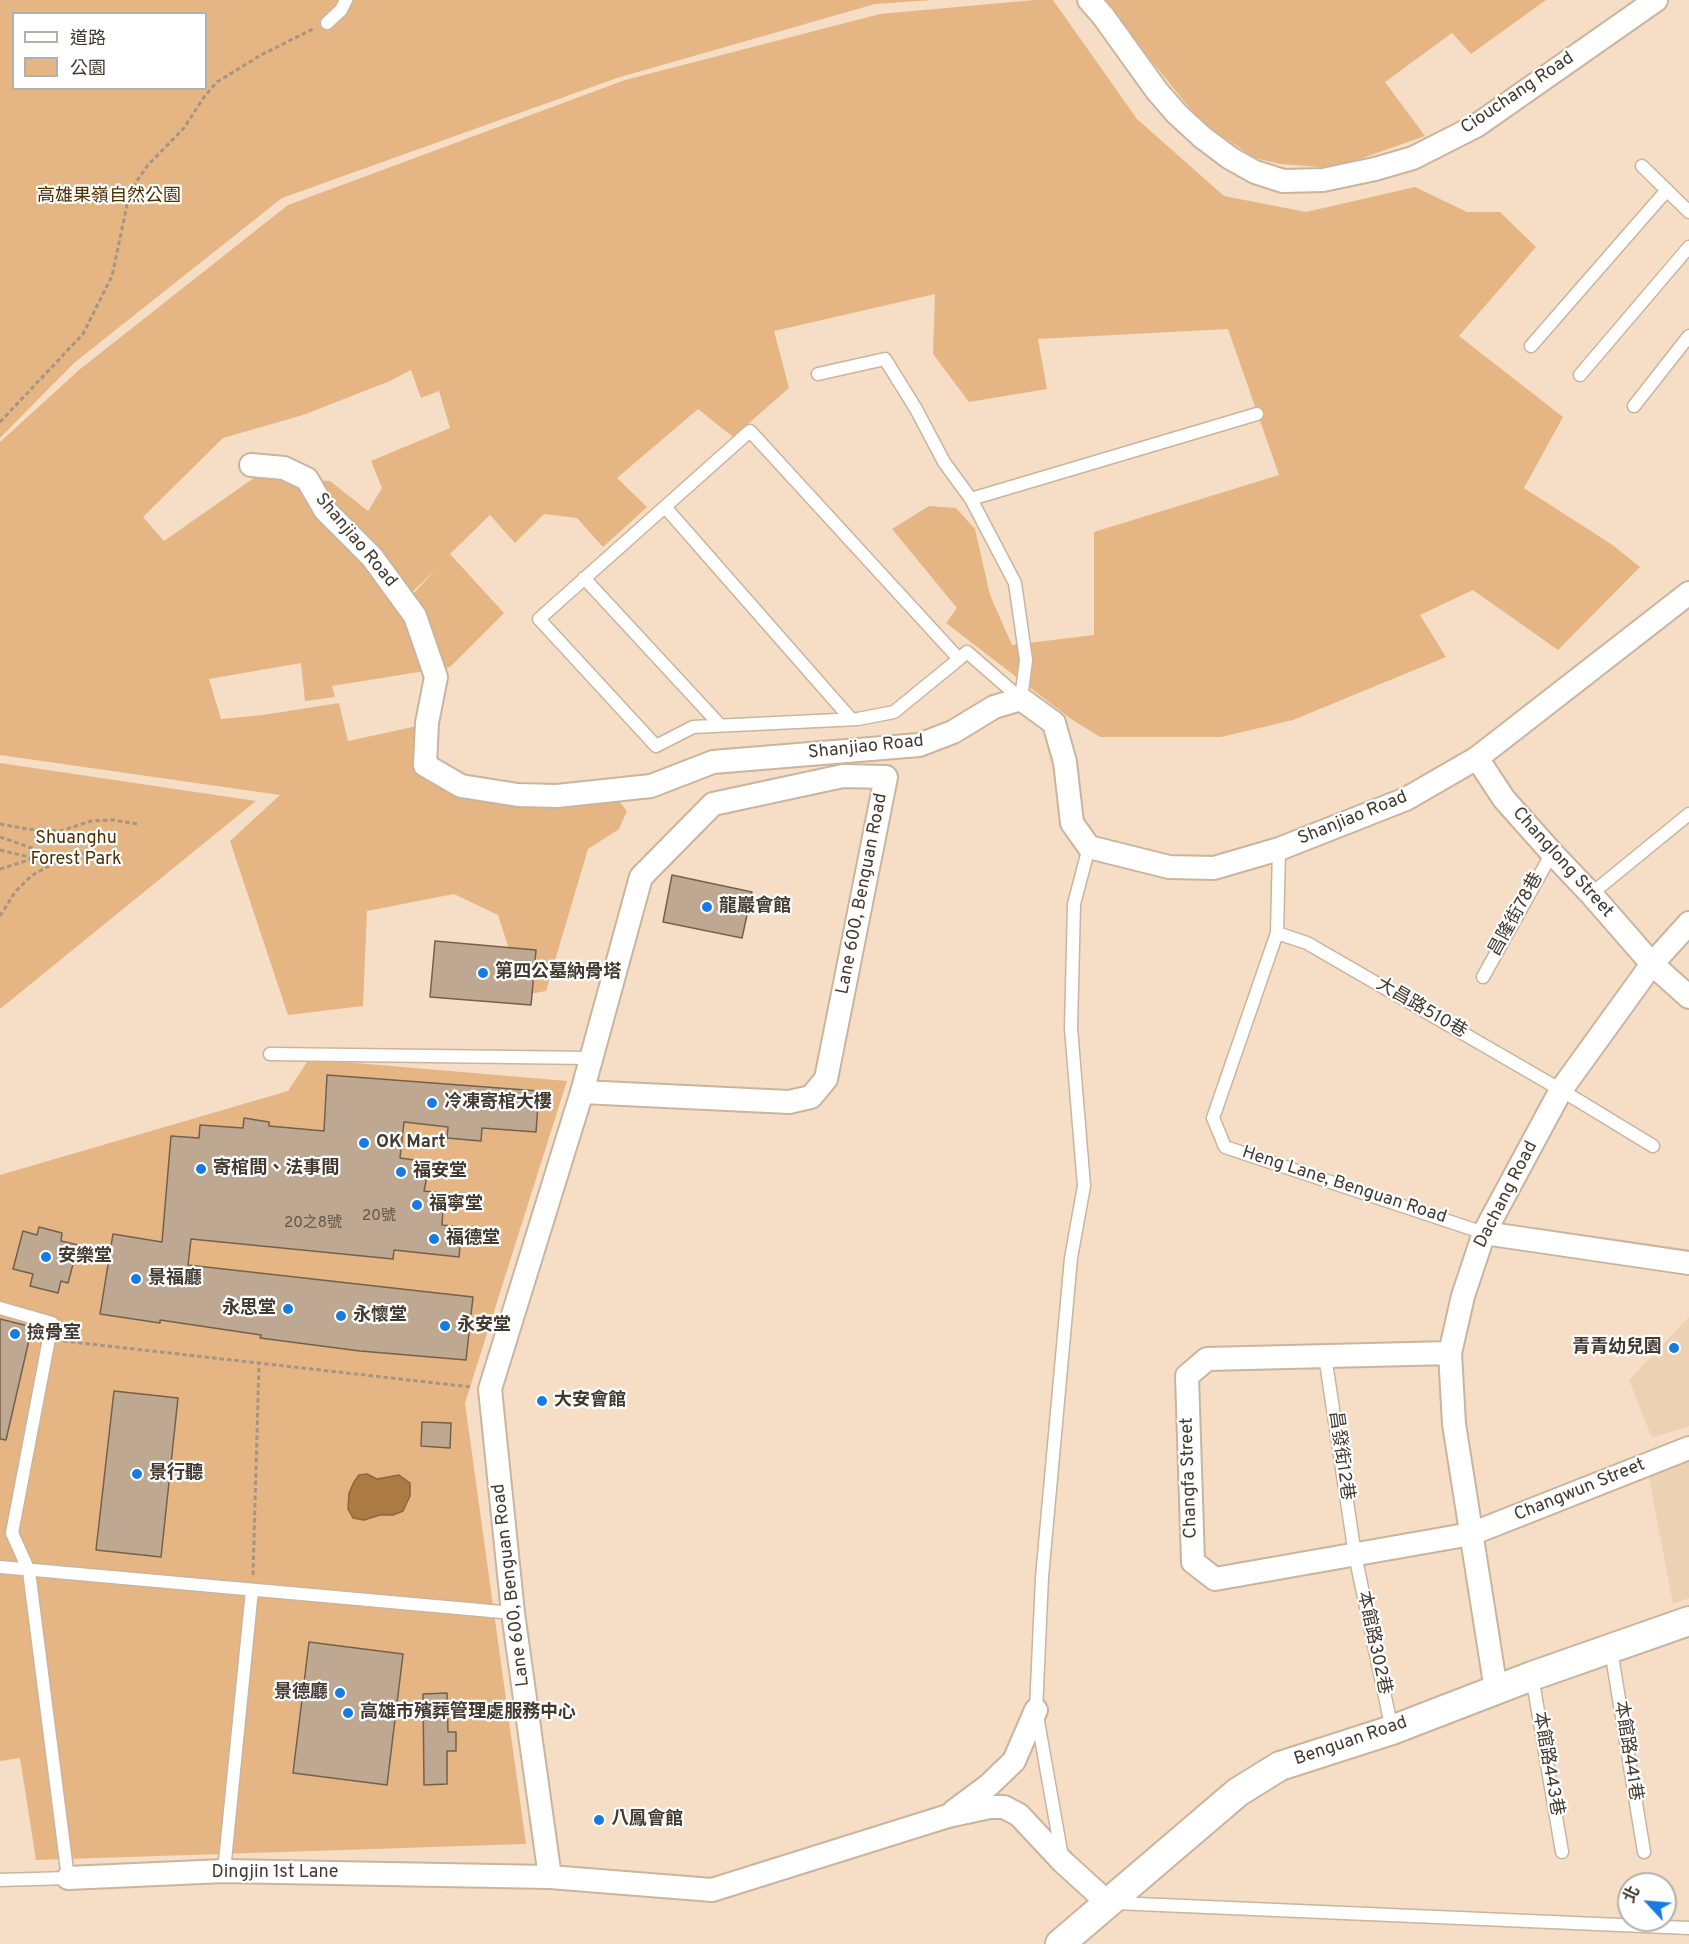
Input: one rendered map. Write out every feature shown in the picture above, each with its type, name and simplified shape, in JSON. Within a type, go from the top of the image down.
[{"type":"street","name":"Ciouchang Road","points":[[1089,0],[1177,114],[1230,158],[1255,172],[1283,181],[1323,180],[1413,158],[1476,126],[1656,0]]},
{"type":"street","name":"Shanjiao Road","points":[[251,465],[284,468],[307,479],[325,510],[372,557],[415,616],[436,677],[427,723],[425,765],[461,786],[518,795],[557,796],[651,786],[713,762],[920,745],[953,732],[994,707],[1021,699]]},
{"type":"street","name":"Shanjiao Road","points":[[1089,847],[1169,867],[1214,868],[1279,849],[1406,799],[1477,758],[1689,593]]},
{"type":"street","points":[[1021,699],[1054,723],[1065,762],[1072,823],[1089,847]]},
{"type":"street","name":"Changlong Street","points":[[1477,758],[1504,799],[1652,963],[1689,997]]},
{"type":"street","name":"Lane 600, Benguan Road","points":[[550,1877],[513,1613],[490,1389],[582,1092],[640,877],[712,804],[843,776],[886,777],[826,1079],[811,1097],[789,1102],[582,1092]]},
{"type":"street","name":"Dachang Road","points":[[1496,1690],[1454,1424],[1450,1353],[1463,1296],[1484,1233],[1562,1090],[1652,963],[1689,923]]},
{"type":"street","points":[[1484,1233],[1689,1263]]},
{"type":"street","name":"Changfa Street","points":[[1450,1353],[1207,1359],[1187,1376],[1193,1562],[1215,1579],[1471,1534]]},
{"type":"street","name":"Changwun Street","points":[[1471,1534],[1689,1448]]},
{"type":"street","name":"Benguan Road","points":[[1060,1944],[1238,1792],[1280,1766],[1392,1730],[1532,1676],[1689,1621]]},
{"type":"street","points":[[948,1816],[989,1785],[1014,1761],[1036,1710]]},
{"type":"street","points":[[550,1877],[712,1890],[948,1816],[990,1807],[1004,1807],[1019,1815],[1063,1862],[1108,1903]]},
{"type":"street","name":"Dingjin 1st Lane","points":[[68,1878],[224,1871],[550,1877]]},
{"type":"lane","points":[[327,23],[341,10],[346,0]]},
{"type":"lane","points":[[1642,166],[1689,212]]},
{"type":"lane","points":[[1531,346],[1666,190]]},
{"type":"lane","points":[[1580,375],[1689,247]]},
{"type":"lane","points":[[1635,406],[1689,336]]},
{"type":"lane","points":[[818,374],[885,359],[916,409],[944,462],[971,499],[1015,584],[1026,660],[1021,699]]},
{"type":"lane","points":[[971,499],[1257,414]]},
{"type":"lane","points":[[959,659],[750,431],[539,619],[656,746],[693,727],[851,719],[894,712],[959,659],[967,652],[1021,699]]},
{"type":"lane","points":[[665,507],[851,719]]},
{"type":"lane","points":[[584,578],[720,725]]},
{"type":"lane","points":[[1591,894],[1689,814]]},
{"type":"lane","points":[[1063,1862],[1036,1710],[1042,1577],[1071,1258],[1084,1186],[1072,1040],[1072,1006],[1074,904],[1089,847]]},
{"type":"lane","name":"Heng Lane, Benguan Road","points":[[1279,849],[1277,933],[1213,1118],[1225,1147],[1484,1233]]},
{"type":"lane","name":"昌隆街78巷","points":[[1483,977],[1552,853]]},
{"type":"lane","name":"大昌路510巷","points":[[1277,933],[1307,943],[1562,1090],[1653,1146]]},
{"type":"lane","points":[[270,1054],[591,1058]]},
{"type":"lane","points":[[0,1308],[52,1323],[12,1533],[29,1571],[68,1878]]},
{"type":"lane","name":"昌發街12巷","points":[[1325,1356],[1355,1555]]},
{"type":"lane","name":"本館路302巷","points":[[1355,1555],[1392,1730]]},
{"type":"lane","points":[[0,1567],[513,1613]]},
{"type":"lane","points":[[224,1871],[252,1590]]},
{"type":"lane","name":"本館路441巷","points":[[1611,1650],[1644,1852]]},
{"type":"lane","name":"本館路443巷","points":[[1532,1676],[1562,1852]]},
{"type":"lane","name":"Dingjin 1st Lane","points":[[0,1880],[68,1878]]},
{"type":"lane","points":[[1108,1903],[1689,1928]]},
{"type":"path","points":[[0,422],[83,334],[112,276],[130,191],[148,165],[184,128],[204,97],[218,81],[261,55],[327,23]]},
{"type":"path","points":[[0,824],[27,830],[61,831],[91,821],[113,820],[138,824]]},
{"type":"path","points":[[0,837],[52,855]]},
{"type":"path","points":[[0,850],[35,858]]},
{"type":"path","points":[[0,916],[15,892],[31,876],[58,861],[83,853]]},
{"type":"path","points":[[0,869],[35,858],[75,855]]},
{"type":"path","points":[[49,1340],[490,1389]]},
{"type":"path","points":[[252,1590],[259,1364]]},
{"type":"shaded area","name":"青青幼兒園","points":[[1689,1317],[1689,1426],[1652,1438],[1629,1380]]},
{"type":"shaded area","points":[[1689,1462],[1689,1598],[1673,1604],[1649,1478]]},
{"type":"shaded area","points":[[367,1474],[377,1479],[399,1475],[410,1483],[410,1496],[403,1511],[364,1520],[353,1518],[348,1509],[349,1493],[359,1475]]},
{"type":"green space","name":"高雄果嶺自然公園","points":[[0,0],[933,0],[875,4],[617,78],[282,198],[74,363],[0,438]]},
{"type":"green space","points":[[1053,0],[1137,119],[1224,196],[1306,212],[1415,187],[1467,212],[1500,212],[1536,247],[1459,336],[1563,417],[1524,488],[1611,544],[1640,567],[1558,650],[1473,590],[1420,615],[1446,657],[1293,720],[1221,737],[1100,737],[1071,719],[946,623],[957,608],[892,529],[929,506],[956,508],[975,529],[990,595],[1012,645],[1094,635],[1094,532],[1279,475],[1228,329],[1038,339],[1047,389],[969,402],[933,354],[935,294],[774,331],[789,388],[733,437],[698,409],[617,478],[647,507],[603,547],[577,518],[544,514],[515,543],[490,515],[450,554],[504,613],[450,667],[332,686],[335,697],[305,701],[301,663],[209,679],[221,719],[339,703],[348,741],[417,726],[420,773],[618,800],[627,811],[619,829],[588,849],[546,991],[524,995],[498,915],[454,894],[367,911],[363,1006],[288,1015],[230,841],[280,795],[0,755],[0,442],[79,370],[288,205],[625,80],[880,14]],"holes":[[[411,370],[421,398],[439,391],[450,428],[371,461],[382,488],[368,511],[330,481],[310,480],[405,599],[436,569],[404,604],[298,477],[261,473],[164,541],[143,517],[223,438],[303,415],[390,381]]]},
{"type":"green space","points":[[1102,0],[1546,0],[1471,54],[1452,33],[1385,82],[1425,136],[1334,168],[1280,164],[1255,158],[1201,122]]},
{"type":"green space","name":"Shuanghu Forest Park","points":[[0,763],[256,801],[0,1009]]},
{"type":"green space","points":[[309,1059],[567,1081],[465,1403],[526,1844],[36,1860],[20,1758],[0,1761],[0,1175],[288,1091]]},
{"type":"building","name":"龍巖會館","points":[[672,875],[752,892],[742,938],[663,922]]},
{"type":"building","name":"第四公墓納骨塔","points":[[435,941],[536,950],[531,1005],[430,997]]},
{"type":"building","points":[[327,1075],[539,1091],[536,1132],[482,1128],[481,1141],[447,1138],[448,1127],[404,1122],[400,1158],[430,1162],[424,1191],[444,1193],[442,1225],[462,1227],[459,1257],[394,1250],[393,1259],[191,1239],[188,1265],[473,1297],[466,1360],[360,1351],[260,1338],[261,1335],[160,1320],[160,1323],[100,1314],[113,1234],[162,1242],[171,1136],[199,1138],[200,1125],[243,1128],[244,1118],[269,1122],[269,1126],[324,1131]]},
{"type":"building","name":"安樂堂","points":[[39,1227],[62,1233],[61,1241],[78,1245],[68,1283],[61,1281],[58,1293],[30,1286],[33,1274],[13,1269],[23,1231],[37,1235]]},
{"type":"building","points":[[0,1319],[32,1327],[6,1440],[0,1439]]},
{"type":"building","name":"景行聽","points":[[114,1391],[178,1398],[161,1557],[96,1550]]},
{"type":"building","points":[[422,1422],[451,1423],[450,1448],[421,1446]]},
{"type":"building","name":"高雄市殯葬管理處服務中心","points":[[309,1642],[403,1654],[387,1785],[293,1773]]},
{"type":"building","points":[[447,1693],[448,1732],[456,1732],[456,1751],[447,1751],[447,1784],[424,1785],[423,1694]]},
{"type":"place","name":"龍巖會館","points":[[707,907]]},
{"type":"place","name":"第四公墓納骨塔","points":[[483,973]]},
{"type":"place","name":"冷凍寄棺大樓","points":[[432,1103]]},
{"type":"place","name":"OK Mart","points":[[364,1143]]},
{"type":"place","name":"寄棺間、法事間","points":[[201,1169]]},
{"type":"place","name":"福安堂","points":[[401,1172]]},
{"type":"place","name":"福寧堂","points":[[417,1205]]},
{"type":"place","name":"福德堂","points":[[434,1239]]},
{"type":"place","name":"安樂堂","points":[[46,1257]]},
{"type":"place","name":"景福廳","points":[[136,1279]]},
{"type":"place","name":"永思堂","points":[[288,1309]]},
{"type":"place","name":"永懷堂","points":[[341,1316]]},
{"type":"place","name":"永安堂","points":[[445,1326]]},
{"type":"place","name":"撿骨室","points":[[15,1334]]},
{"type":"place","name":"青青幼兒園","points":[[1674,1348]]},
{"type":"place","name":"大安會館","points":[[542,1401]]},
{"type":"place","name":"景行聽","points":[[137,1474]]},
{"type":"place","name":"景德廳","points":[[340,1693]]},
{"type":"place","name":"高雄市殯葬管理處服務中心","points":[[348,1713]]},
{"type":"place","name":"八鳳會館","points":[[599,1820]]}]
